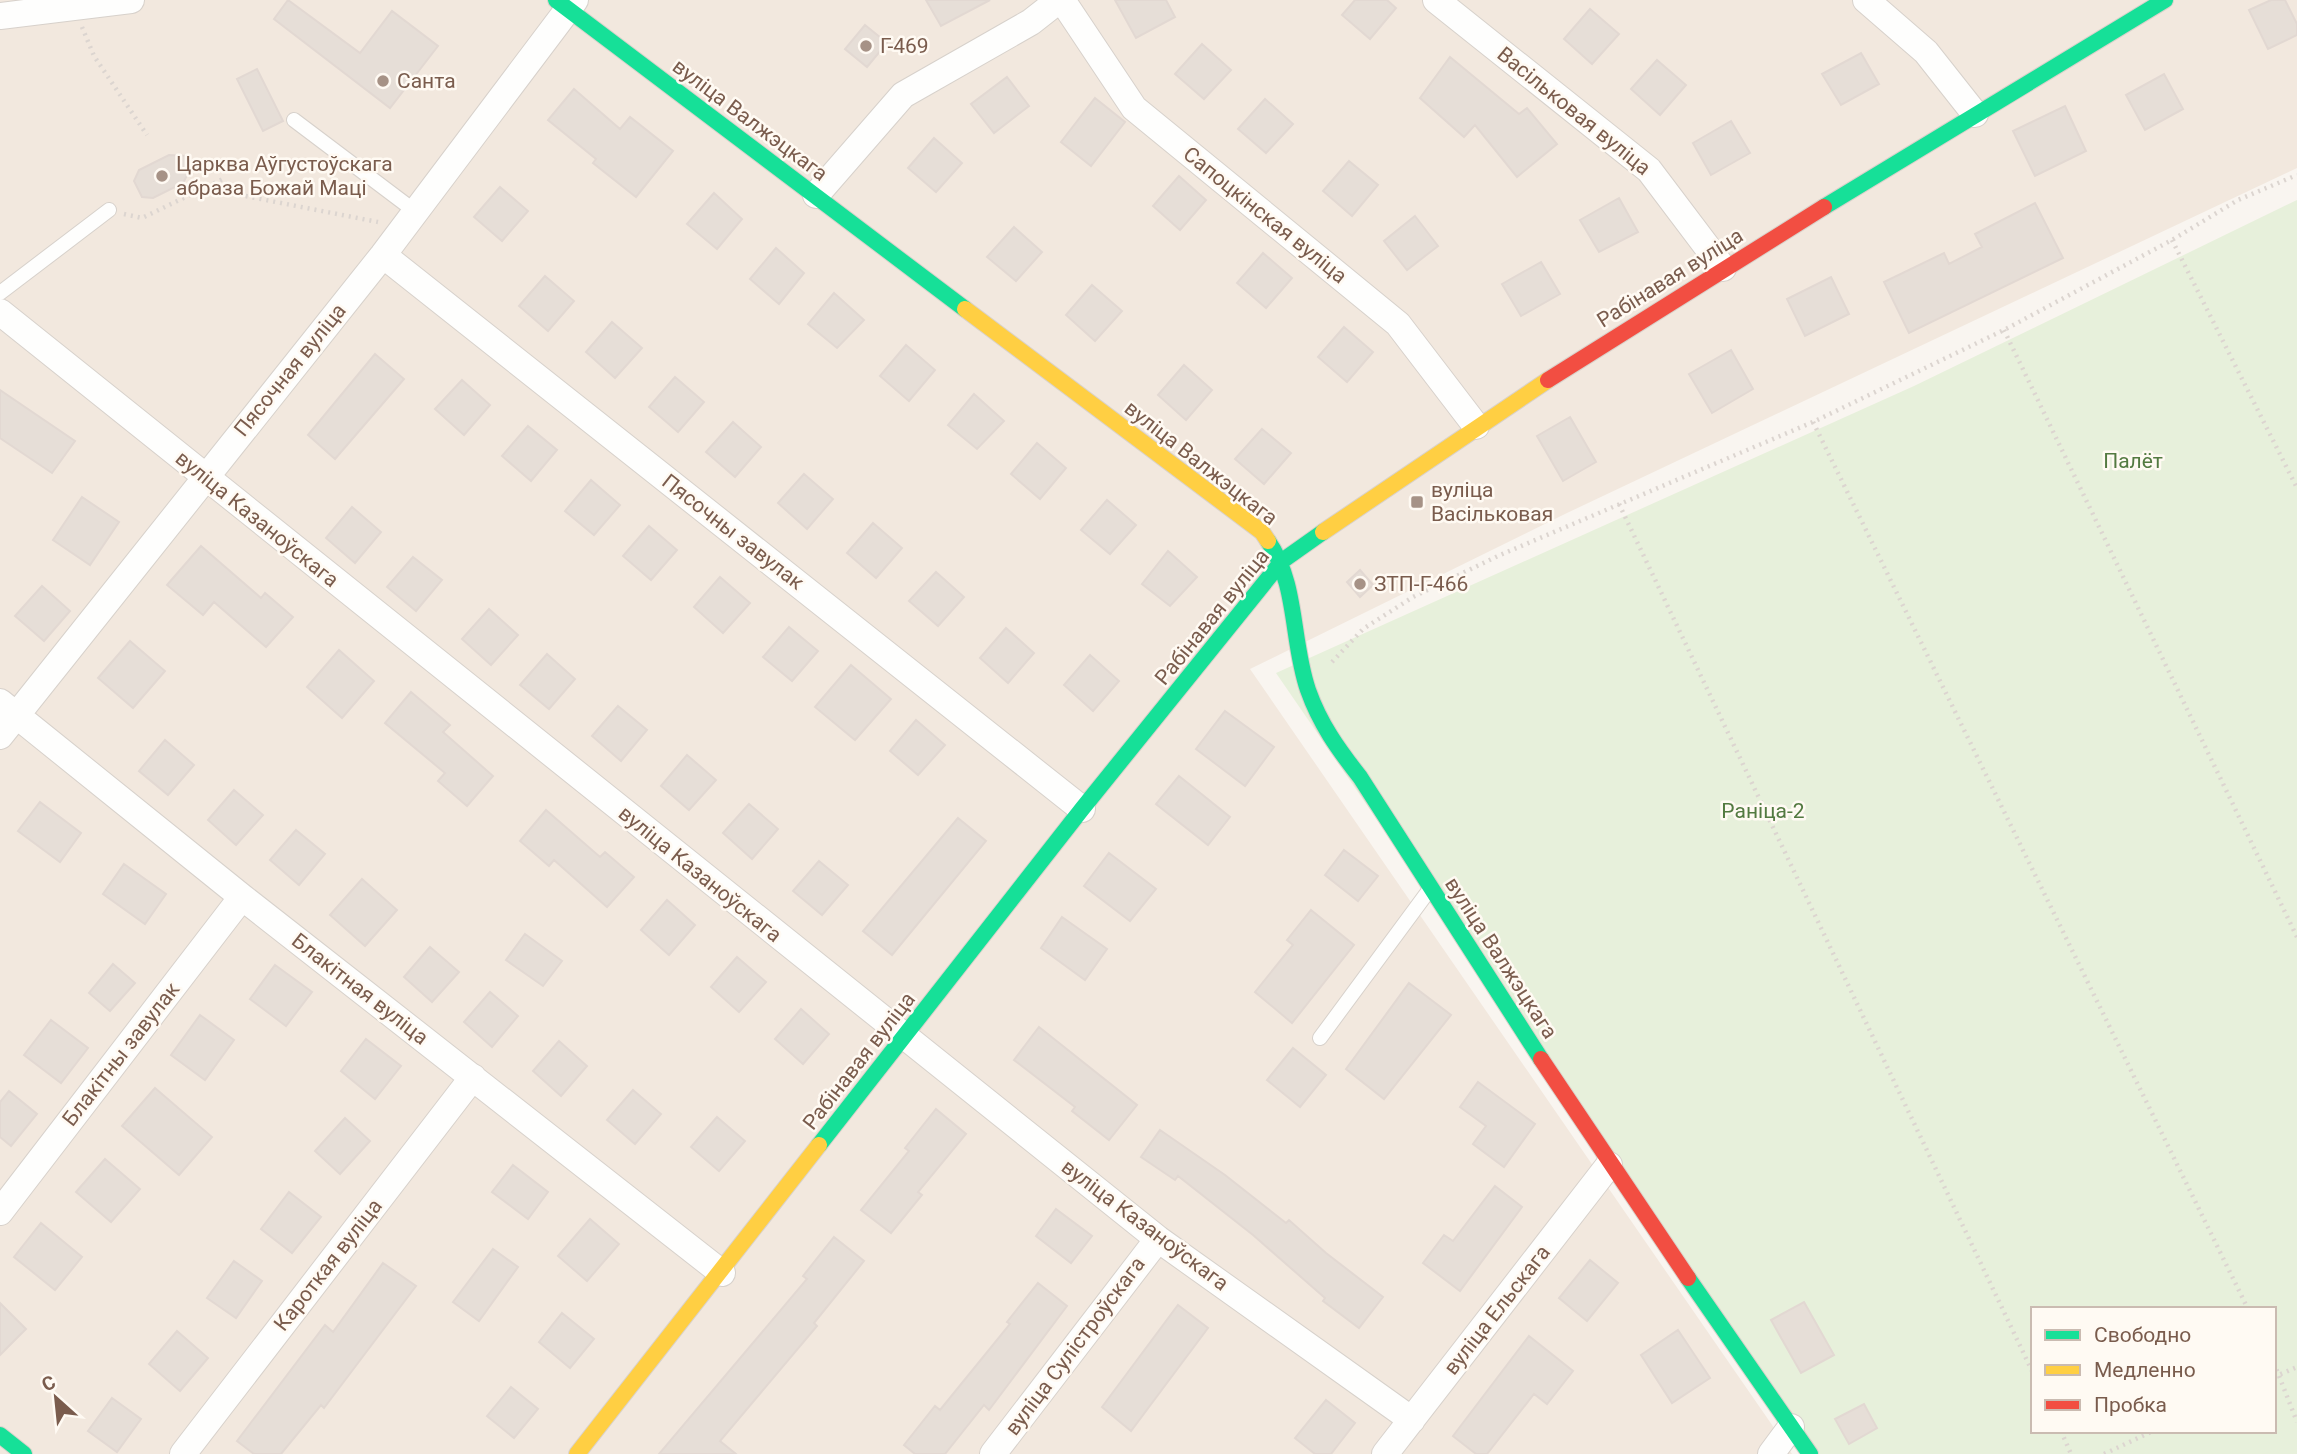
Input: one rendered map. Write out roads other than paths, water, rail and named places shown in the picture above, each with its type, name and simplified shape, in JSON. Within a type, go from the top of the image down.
[{"type":"street","points":[[0,16],[131,0]]},
{"type":"street","points":[[816,195],[904,95],[1031,22],[1061,0]]},
{"type":"street","name":"Сапоцкінская вуліца","points":[[1061,0],[1135,108],[1398,324],[1476,426]]},
{"type":"street","name":"Васільковая вуліца","points":[[1436,0],[1649,170],[1723,268]]},
{"type":"street","points":[[1866,0],[1926,52],[1975,114]]},
{"type":"street","name":"Рабінавая вуліца","points":[[577,1454],[722,1273],[1082,809],[1282,561],[1476,426],[1723,268],[2165,0]]},
{"type":"street","name":"вуліца Валжэцкага","points":[[566,3],[1262,532],[1282,561],[1307,688],[1326,733],[1360,777],[1609,1165],[1810,1454]]},
{"type":"street","name":"Пясочная вуліца","points":[[0,736],[9,708],[205,477],[383,255],[566,3]]},
{"type":"street","name":"Пясочны завулак","points":[[383,255],[1082,809]]},
{"type":"street","name":"вуліца Казаноўскага","points":[[0,312],[1158,1239],[1412,1420]]},
{"type":"street","name":"Блакітная вуліца","points":[[9,708],[242,897],[722,1273]]},
{"type":"street","name":"Блакітны завулак","points":[[0,1212],[242,897]]},
{"type":"street","name":"Кароткая вуліца","points":[[183,1454],[473,1077]]},
{"type":"street","name":"вуліца Ельскага","points":[[1385,1454],[1609,1165]]},
{"type":"street","name":"вуліца Сулістроўскага","points":[[993,1454],[1158,1239]]},
{"type":"street","points":[[1771,1454],[1791,1427]]},
{"type":"street","points":[[0,1435],[24,1454]]},
{"type":"lane","points":[[294,120],[410,219]]},
{"type":"lane","points":[[0,293],[109,210]]},
{"type":"lane","points":[[1320,1038],[1431,888]]},
{"type":"place","name":"Г-469","points":[[866,46]]},
{"type":"place","name":"Санта","points":[[383,81]]},
{"type":"place","name":"Царква Аўгустоўскага абраза Божай Маці","points":[[162,176]]},
{"type":"place","name":"вуліца Васільковая","points":[[1417,502]]},
{"type":"place","name":"ЗТП-Г-466","points":[[1360,584]]},
{"type":"park label","name":"Палёт","points":[[2133,461]]},
{"type":"park label","name":"Раніца-2","points":[[1763,811]]}]
